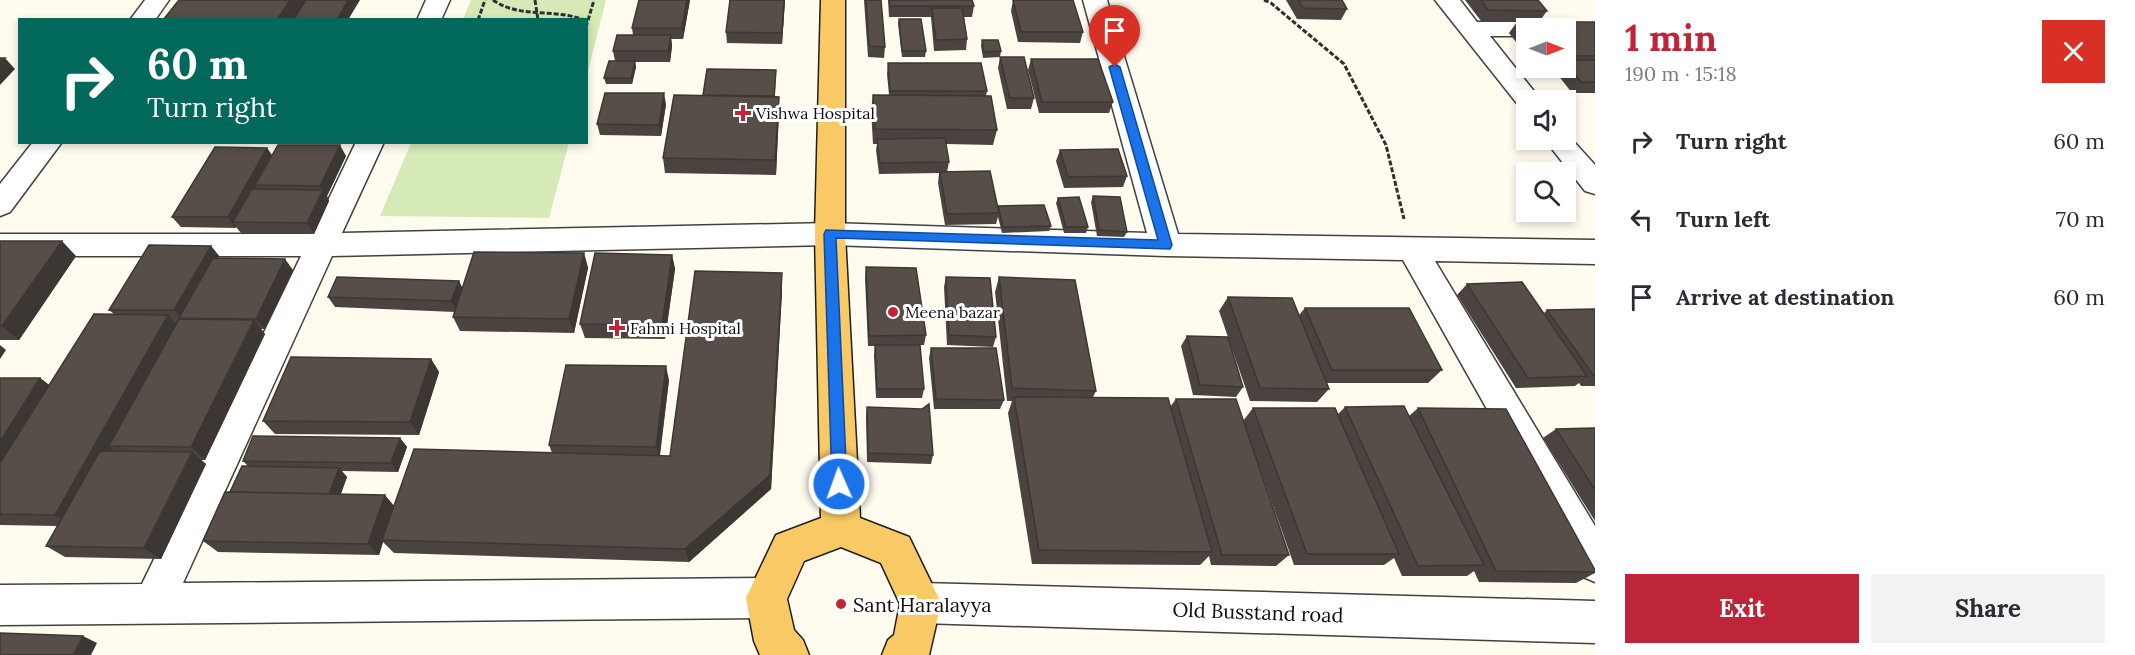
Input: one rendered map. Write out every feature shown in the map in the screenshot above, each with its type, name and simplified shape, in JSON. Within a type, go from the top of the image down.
[{"type":"main road","points":[[833,0],[830,234],[841,529]]},
{"type":"main road","points":[[788,655],[775,641],[766,598],[790,548],[841,529],[895,550],[921,603],[912,646],[903,655]]},
{"type":"street","points":[[144,18],[157,0]]},
{"type":"street","points":[[430,18],[438,0]]},
{"type":"street","points":[[1095,0],[1166,245]]},
{"type":"street","points":[[1447,0],[1520,90]]},
{"type":"street","points":[[1470,29],[1516,29]]},
{"type":"street","points":[[0,205],[46,144]]},
{"type":"street","points":[[153,604],[369,144]]},
{"type":"street","points":[[1567,150],[1595,184]]},
{"type":"street","points":[[0,245],[322,244],[830,234],[1166,245],[1595,252]]},
{"type":"street","points":[[1412,249],[1595,562]]},
{"type":"street","points":[[0,605],[766,598]]},
{"type":"street","name":"Old Busstand road","points":[[921,603],[1595,622]]},
{"type":"path","points":[[479,18],[485,0]]},
{"type":"path","points":[[493,0],[498,5],[517,10],[561,12],[578,18]]},
{"type":"path","points":[[535,0],[538,18]]},
{"type":"path","points":[[587,18],[594,0]]},
{"type":"path","points":[[1264,0],[1271,3],[1344,64],[1386,145],[1412,249]]},
{"type":"green space","points":[[471,0],[606,0],[588,71],[588,18],[463,18]]},
{"type":"green space","points":[[410,144],[569,144],[549,218],[380,216]]},
{"type":"building","points":[[179,0],[290,0],[278,18],[165,18]]},
{"type":"building","points":[[306,0],[348,0],[338,18],[294,18]]},
{"type":"building","points":[[639,0],[687,0],[682,28],[632,28]]},
{"type":"building","points":[[730,0],[784,0],[782,33],[726,32]]},
{"type":"building","points":[[866,0],[881,0],[885,47],[869,46]]},
{"type":"building","points":[[889,0],[972,0],[974,6],[890,6]]},
{"type":"building","points":[[1013,0],[1073,0],[1083,32],[1021,32]]},
{"type":"building","points":[[1298,0],[1342,0],[1347,9],[1303,8]]},
{"type":"building","points":[[1481,0],[1538,0],[1547,11],[1488,10]]},
{"type":"building","points":[[932,8],[962,8],[967,39],[936,40]]},
{"type":"building","points":[[899,19],[921,19],[926,51],[902,51]]},
{"type":"building","points":[[1576,22],[1595,22],[1595,56],[1576,56]]},
{"type":"building","points":[[617,35],[671,35],[668,51],[613,51]]},
{"type":"building","points":[[982,40],[998,40],[1001,51],[984,52]]},
{"type":"building","points":[[1000,57],[1024,57],[1034,98],[1010,98]]},
{"type":"building","points":[[1031,59],[1098,59],[1113,102],[1042,102]]},
{"type":"building","points":[[1576,60],[1595,60],[1595,82],[1581,82],[1576,76]]},
{"type":"building","points":[[609,61],[635,61],[631,78],[604,78]]},
{"type":"building","points":[[888,63],[981,63],[987,91],[890,91]]},
{"type":"building","points":[[707,69],[776,70],[774,96],[703,95]]},
{"type":"building","points":[[605,93],[664,93],[659,125],[597,124]]},
{"type":"building","points":[[674,95],[779,97],[775,160],[663,158]]},
{"type":"building","points":[[873,95],[991,96],[997,130],[875,129]]},
{"type":"building","points":[[945,138],[949,162],[880,163],[877,139]]},
{"type":"building","points":[[278,145],[340,145],[320,186],[255,185]]},
{"type":"building","points":[[215,147],[267,148],[228,217],[172,217]]},
{"type":"building","points":[[1118,149],[1127,176],[1068,177],[1060,150]]},
{"type":"building","points":[[990,171],[999,213],[947,214],[940,172]]},
{"type":"building","points":[[252,189],[323,190],[307,223],[233,222]]},
{"type":"building","points":[[1093,196],[1120,197],[1127,232],[1099,230]]},
{"type":"building","points":[[1079,197],[1088,227],[1066,227],[1058,198]]},
{"type":"building","points":[[1044,205],[1051,226],[1003,227],[998,206]]},
{"type":"building","points":[[0,241],[62,241],[2,326],[0,326]]},
{"type":"building","points":[[149,245],[211,246],[174,310],[109,310]]},
{"type":"building","points":[[474,252],[584,253],[569,319],[453,317]]},
{"type":"building","points":[[595,253],[672,255],[662,325],[580,324]]},
{"type":"building","points":[[213,258],[285,259],[256,319],[179,318]]},
{"type":"building","name":"Meena bazar","points":[[866,267],[916,268],[926,335],[869,336]]},
{"type":"building","points":[[695,271],[782,273],[770,475],[685,549],[382,540],[414,449],[670,456]]},
{"type":"building","points":[[337,277],[459,281],[451,301],[328,297]]},
{"type":"building","points":[[946,277],[990,278],[996,337],[949,335]]},
{"type":"building","points":[[999,277],[1075,280],[1096,391],[1012,388]]},
{"type":"building","points":[[1522,282],[1587,376],[1528,378],[1467,284]]},
{"type":"building","points":[[1228,297],[1292,298],[1329,389],[1260,388]]},
{"type":"building","points":[[1305,308],[1409,308],[1442,370],[1332,370]]},
{"type":"building","points":[[1595,309],[1595,376],[1594,376],[1547,310]]},
{"type":"building","points":[[94,314],[168,315],[55,515],[0,514],[0,463]]},
{"type":"building","points":[[179,319],[254,320],[191,447],[109,446]]},
{"type":"building","points":[[1187,336],[1228,337],[1243,387],[1200,385]]},
{"type":"building","points":[[875,345],[920,345],[924,389],[877,389]]},
{"type":"building","points":[[931,348],[996,348],[1004,400],[936,399]]},
{"type":"building","points":[[291,357],[431,359],[410,422],[263,421]]},
{"type":"building","points":[[566,365],[666,366],[656,447],[549,445]]},
{"type":"building","points":[[0,378],[40,378],[0,442]]},
{"type":"building","points":[[1014,397],[1168,398],[1212,552],[1039,550]]},
{"type":"building","points":[[1176,399],[1236,399],[1289,555],[1222,555]]},
{"type":"building","points":[[929,404],[933,455],[868,453],[867,407],[922,409]]},
{"type":"building","points":[[1404,406],[1484,565],[1418,566],[1345,407]]},
{"type":"building","points":[[1253,408],[1335,408],[1399,554],[1307,554]]},
{"type":"building","points":[[1418,408],[1506,409],[1595,572],[1496,571]]},
{"type":"building","points":[[1595,428],[1595,490],[1556,429]]},
{"type":"building","points":[[253,436],[400,438],[391,463],[243,461]]},
{"type":"building","points":[[100,451],[192,452],[144,548],[46,546]]},
{"type":"building","points":[[242,466],[339,468],[329,494],[230,492]]},
{"type":"building","points":[[225,492],[385,495],[368,544],[203,541]]},
{"type":"building","points":[[0,633],[83,636],[73,655],[0,655]]},
{"type":"place","name":"Vishwa Hospital","points":[[743,113]]},
{"type":"place","name":"Meena bazar","points":[[893,312]]},
{"type":"place","name":"Fahmi Hospital","points":[[617,328]]},
{"type":"place","name":"Sant Haralayya","points":[[841,604]]},
{"type":"route","points":[[839,484],[830,234],[1166,245],[1115,67]]}]
